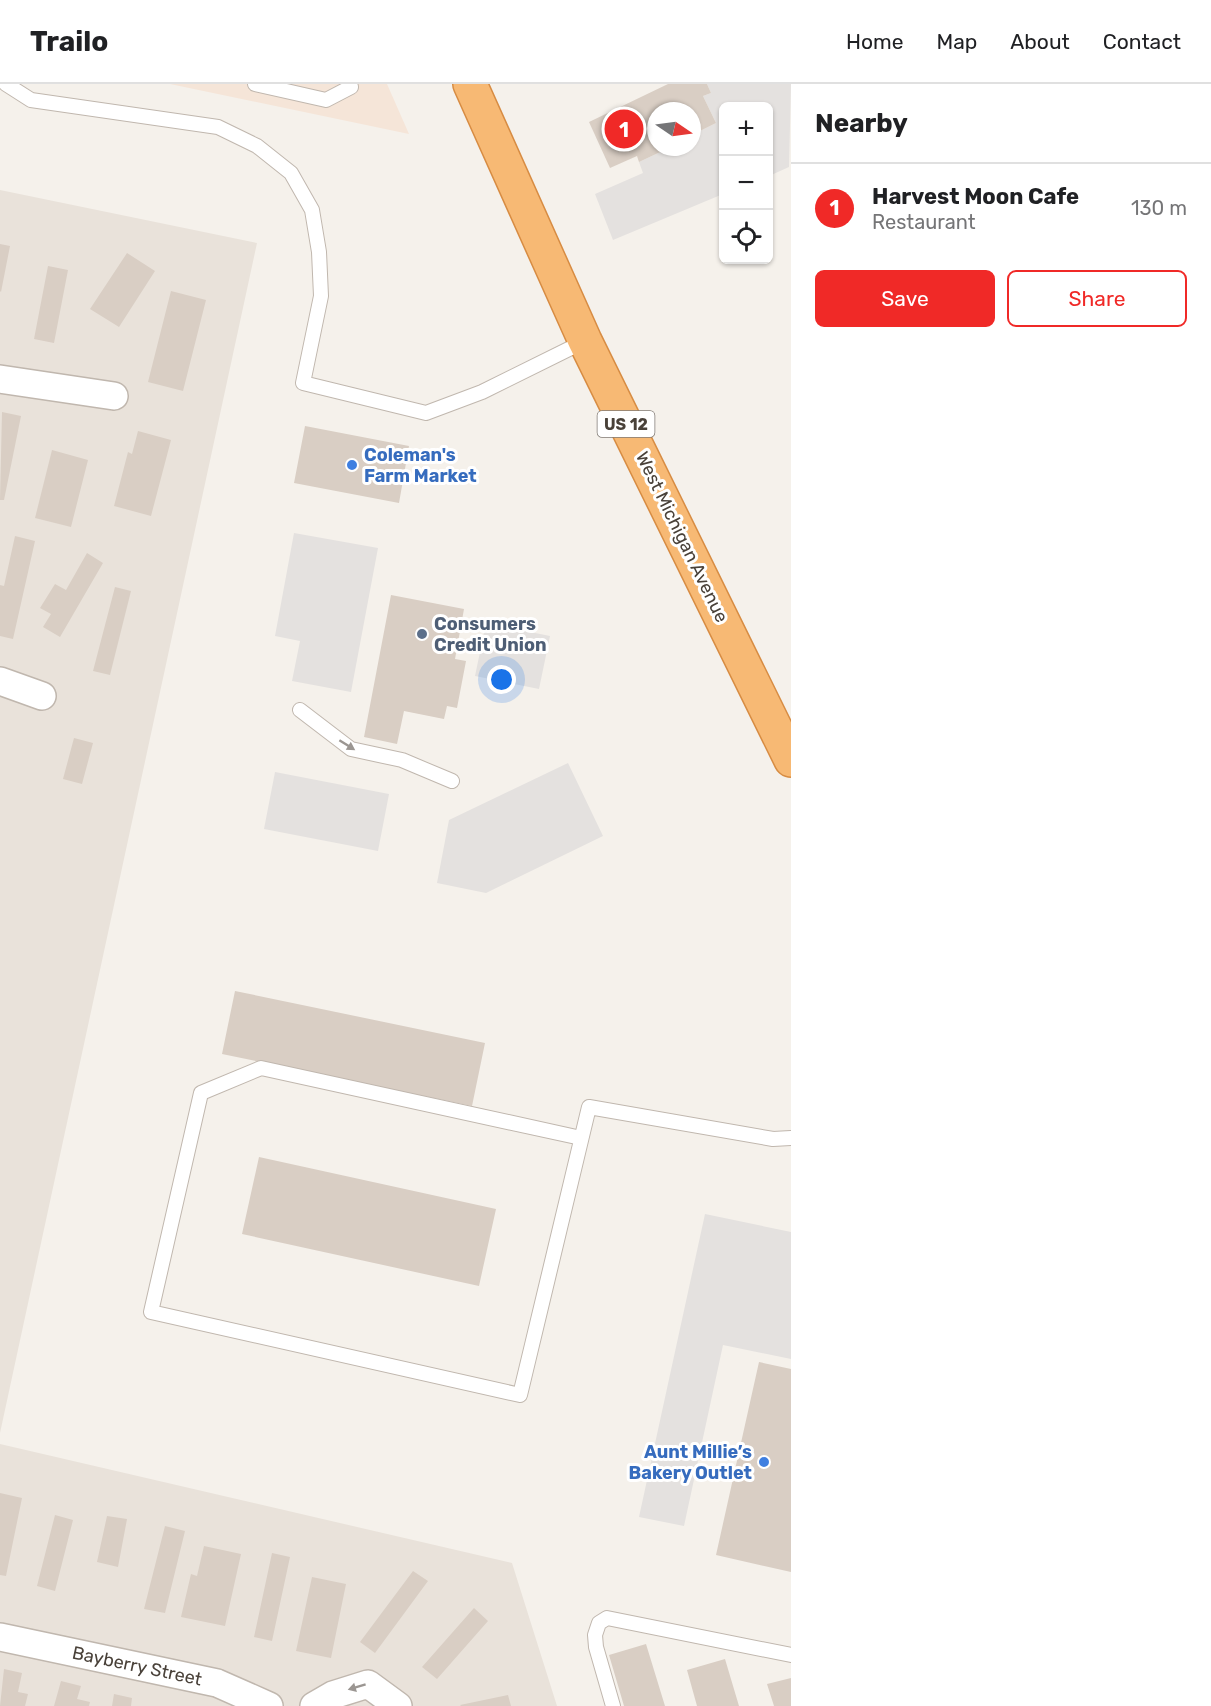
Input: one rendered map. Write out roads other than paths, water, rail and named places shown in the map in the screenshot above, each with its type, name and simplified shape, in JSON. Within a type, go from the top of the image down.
[{"type":"highway","name":"West Michigan Avenue","points":[[470,84],[585,341],[791,760]]},
{"type":"street","points":[[0,379],[114,396]]},
{"type":"street","points":[[0,681],[42,696]]},
{"type":"street","name":"Bayberry Street","points":[[0,1637],[217,1683],[269,1706]]},
{"type":"street","points":[[314,1706],[333,1695],[368,1684],[398,1706]]},
{"type":"lane","points":[[6,84],[31,100],[218,128],[257,146],[291,173],[312,210],[320,252],[321,296],[303,383],[426,413],[482,392],[585,341]]},
{"type":"lane","points":[[255,84],[326,100],[351,87],[350,84]]},
{"type":"lane","points":[[300,710],[351,749],[402,759],[452,781]]},
{"type":"lane","points":[[581,1138],[261,1068],[251,1072],[201,1093],[151,1312],[520,1395],[589,1107],[773,1139],[791,1138]]},
{"type":"lane","points":[[613,1706],[596,1635],[599,1623],[607,1618],[791,1655]]},
{"type":"place","name":"Harvest Moon Cafe","points":[[624,129]]},
{"type":"place","name":"Coleman's Farm Market","points":[[352,465]]},
{"type":"place","name":"Consumers Credit Union","points":[[422,634]]},
{"type":"place","name":"Aunt Millie’s Bakery Outlet","points":[[764,1462]]}]
